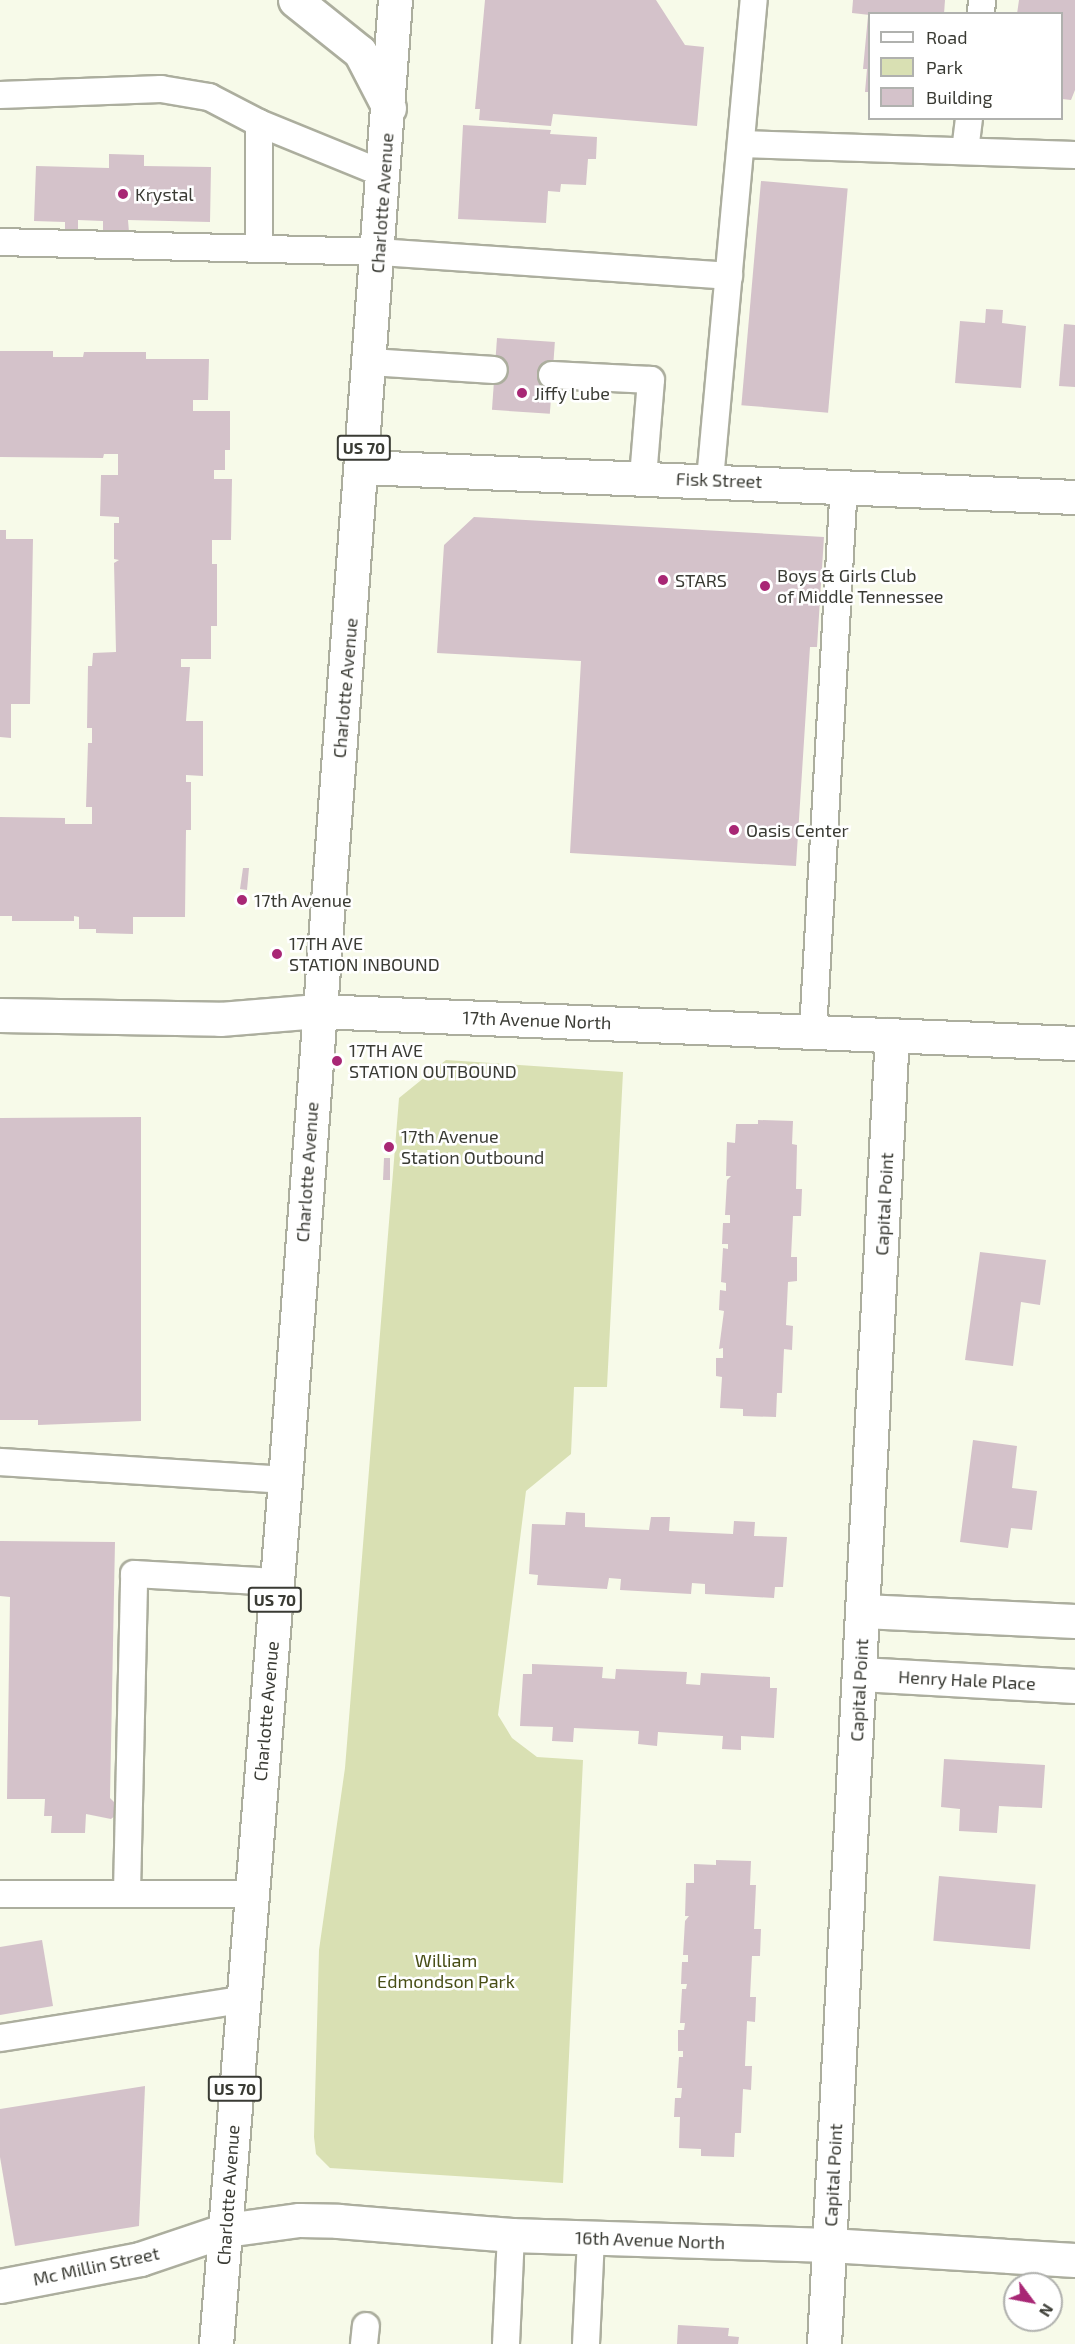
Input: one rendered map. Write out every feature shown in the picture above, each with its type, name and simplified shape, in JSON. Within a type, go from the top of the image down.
[{"type":"street","points":[[295,0],[360,52],[389,108]]},
{"type":"street","name":"Charlotte Avenue","points":[[216,2344],[285,1480],[318,1011],[379,252],[395,0]]},
{"type":"street","name":"Fisk Street","points":[[362,467],[844,484],[1075,497]]},
{"type":"street","name":"17th Avenue North","points":[[0,1014],[220,1019],[318,1011],[1075,1043]]},
{"type":"street","name":"Capital Point","points":[[824,2344],[892,1035]]},
{"type":"street","points":[[863,1611],[1075,1621]]},
{"type":"street","name":"Henry Hale Place","points":[[860,1674],[1075,1686]]},
{"type":"street","name":"16th Avenue North","points":[[226,2230],[299,2220],[511,2235],[829,2245],[1075,2260]]},
{"type":"street","name":"Mc Millin Street","points":[[0,2286],[140,2259],[226,2230]]},
{"type":"lane","points":[[710,480],[754,0]]},
{"type":"lane","points":[[0,95],[161,89],[209,97],[260,123],[384,174]]},
{"type":"lane","points":[[965,151],[969,120]]},
{"type":"lane","points":[[259,249],[260,123]]},
{"type":"lane","points":[[741,144],[1075,155]]},
{"type":"lane","points":[[0,242],[379,252],[729,276]]},
{"type":"lane","points":[[370,362],[494,370]]},
{"type":"lane","points":[[552,375],[651,380],[643,477]]},
{"type":"lane","points":[[813,1031],[844,484]]},
{"type":"lane","points":[[0,1462],[285,1480]]},
{"type":"lane","points":[[127,1892],[134,1574],[277,1582]]},
{"type":"lane","points":[[0,1894],[127,1892],[251,1894]]},
{"type":"lane","points":[[0,2038],[242,2000]]},
{"type":"lane","points":[[506,2344],[511,2235]]},
{"type":"lane","points":[[586,2344],[591,2239]]},
{"type":"green space","name":"William Edmondson Park","points":[[446,1060],[623,1072],[607,1387],[574,1387],[571,1454],[526,1491],[498,1715],[512,1738],[537,1757],[583,1760],[563,2183],[330,2168],[316,2154],[314,2137],[319,1950],[345,1768],[399,1098]]},
{"type":"building","points":[[485,0],[656,0],[685,45],[704,47],[697,126],[553,114],[551,126],[479,120],[480,109],[475,109]]},
{"type":"building","points":[[853,0],[945,0],[944,12],[868,12],[868,15],[852,13]]},
{"type":"building","points":[[1019,0],[1075,0],[1075,90],[1071,100],[1063,99],[1063,12],[1017,12]]},
{"type":"building","points":[[868,16],[868,92],[865,92],[867,69],[863,69]]},
{"type":"building","points":[[463,125],[551,130],[550,134],[597,137],[596,159],[588,159],[586,185],[561,184],[560,192],[548,191],[546,223],[458,219]]},
{"type":"building","name":"Krystal","points":[[109,154],[144,155],[144,166],[211,167],[210,222],[128,220],[129,232],[103,231],[103,221],[78,220],[78,230],[65,229],[65,222],[34,221],[36,166],[109,168]]},
{"type":"building","points":[[761,181],[848,189],[828,413],[741,405]]},
{"type":"building","points":[[986,309],[1003,310],[1002,323],[1026,326],[1021,388],[955,383],[960,321],[985,323]]},
{"type":"building","points":[[1064,324],[1075,325],[1075,387],[1059,386]]},
{"type":"building","name":"Jiffy Lube","points":[[497,338],[555,342],[550,414],[492,410]]},
{"type":"building","points":[[0,351],[53,351],[53,357],[83,357],[84,352],[146,352],[146,359],[209,359],[208,400],[193,400],[193,411],[230,411],[230,450],[225,450],[225,470],[214,470],[214,479],[232,479],[231,540],[212,540],[212,564],[217,564],[217,626],[211,626],[211,659],[181,659],[181,667],[190,667],[186,721],[203,721],[203,776],[186,775],[186,782],[191,782],[191,830],[186,830],[185,917],[133,917],[133,934],[96,933],[96,929],[79,929],[79,917],[74,916],[74,921],[12,921],[12,916],[0,916],[0,817],[65,818],[65,824],[92,824],[92,807],[86,807],[88,743],[92,743],[92,728],[87,728],[88,666],[92,666],[93,653],[116,652],[114,563],[119,560],[114,559],[114,523],[119,523],[119,517],[100,516],[101,475],[118,475],[118,454],[104,454],[103,458],[0,457]]},
{"type":"building","points":[[474,517],[824,537],[817,647],[810,647],[796,866],[570,853],[581,661],[437,653],[444,545]]},
{"type":"building","points":[[0,530],[6,530],[6,539],[33,539],[30,704],[11,704],[11,738],[0,737]]},
{"type":"building","points":[[243,868],[249,868],[247,890],[240,889]]},
{"type":"building","points":[[141,1117],[141,1421],[38,1425],[38,1420],[0,1420],[0,1118]]},
{"type":"building","points":[[758,1120],[793,1121],[792,1144],[797,1145],[796,1189],[802,1189],[801,1216],[793,1216],[791,1257],[797,1257],[797,1281],[788,1282],[786,1325],[793,1326],[792,1350],[784,1349],[782,1393],[777,1393],[776,1417],[743,1416],[743,1409],[720,1408],[722,1377],[716,1376],[716,1358],[723,1358],[723,1348],[719,1349],[724,1311],[719,1310],[720,1290],[726,1291],[726,1283],[721,1282],[723,1248],[728,1249],[728,1244],[722,1244],[723,1223],[730,1223],[730,1215],[725,1215],[727,1180],[731,1176],[726,1176],[727,1142],[735,1143],[736,1124],[758,1124]]},
{"type":"building","points":[[384,1158],[390,1158],[390,1180],[383,1180]]},
{"type":"building","points":[[980,1252],[1046,1260],[1040,1305],[1021,1302],[1013,1366],[965,1360]]},
{"type":"building","points":[[973,1440],[1017,1446],[1012,1488],[1037,1491],[1032,1530],[1011,1528],[1008,1548],[960,1542]]},
{"type":"building","points":[[566,1512],[585,1513],[585,1527],[649,1530],[651,1517],[670,1517],[669,1531],[733,1534],[734,1521],[755,1522],[754,1536],[787,1537],[783,1587],[775,1587],[774,1598],[705,1594],[705,1584],[692,1583],[691,1594],[620,1590],[621,1579],[609,1578],[607,1589],[537,1585],[538,1575],[529,1574],[532,1524],[565,1525]]},
{"type":"building","points":[[0,1541],[115,1542],[110,1798],[118,1806],[116,1815],[111,1819],[86,1814],[85,1833],[51,1833],[52,1816],[44,1816],[45,1799],[7,1799],[10,1597],[0,1596]]},
{"type":"building","points":[[532,1664],[603,1667],[602,1678],[615,1679],[616,1669],[687,1672],[686,1684],[700,1685],[701,1673],[770,1677],[770,1688],[777,1688],[774,1738],[741,1736],[741,1750],[722,1749],[723,1736],[658,1732],[657,1746],[638,1744],[639,1731],[574,1728],[573,1742],[552,1741],[553,1727],[520,1726],[523,1674],[532,1674]]},
{"type":"building","points":[[944,1759],[1045,1765],[1042,1808],[999,1806],[997,1833],[959,1831],[960,1809],[941,1807]]},
{"type":"building","points":[[716,1860],[751,1861],[750,1885],[756,1885],[754,1929],[761,1929],[760,1956],[752,1956],[750,1997],[756,1997],[755,2022],[747,2021],[745,2066],[752,2066],[751,2090],[743,2089],[741,2133],[735,2133],[734,2157],[701,2156],[701,2149],[679,2148],[680,2117],[674,2117],[675,2098],[681,2098],[682,2088],[677,2088],[679,2057],[683,2057],[683,2051],[678,2051],[678,2030],[684,2030],[685,2023],[680,2023],[682,1989],[686,1989],[687,1984],[681,1984],[682,1962],[688,1962],[688,1955],[683,1955],[685,1921],[689,1916],[685,1916],[686,1883],[694,1883],[694,1864],[716,1865]]},
{"type":"building","points":[[939,1876],[1036,1884],[1030,1949],[933,1941]]},
{"type":"building","points":[[42,1940],[53,2006],[0,2015],[0,1947]]},
{"type":"building","points":[[145,2086],[139,2226],[15,2246],[0,2157],[0,2109]]},
{"type":"building","points":[[678,2325],[729,2328],[728,2336],[739,2337],[738,2344],[677,2344]]},
{"type":"place","name":"Krystal","points":[[123,194]]},
{"type":"place","name":"Jiffy Lube","points":[[522,393]]},
{"type":"place","name":"STARS","points":[[663,580]]},
{"type":"place","name":"Boys & Girls Club of Middle Tennessee","points":[[765,586]]},
{"type":"place","name":"Oasis Center","points":[[734,830]]},
{"type":"place","name":"17th Avenue","points":[[242,900]]},
{"type":"place","name":"17TH AVE STATION INBOUND","points":[[277,954]]},
{"type":"place","name":"17TH AVE STATION OUTBOUND","points":[[337,1061]]},
{"type":"place","name":"17th Avenue Station Outbound","points":[[389,1147]]}]
